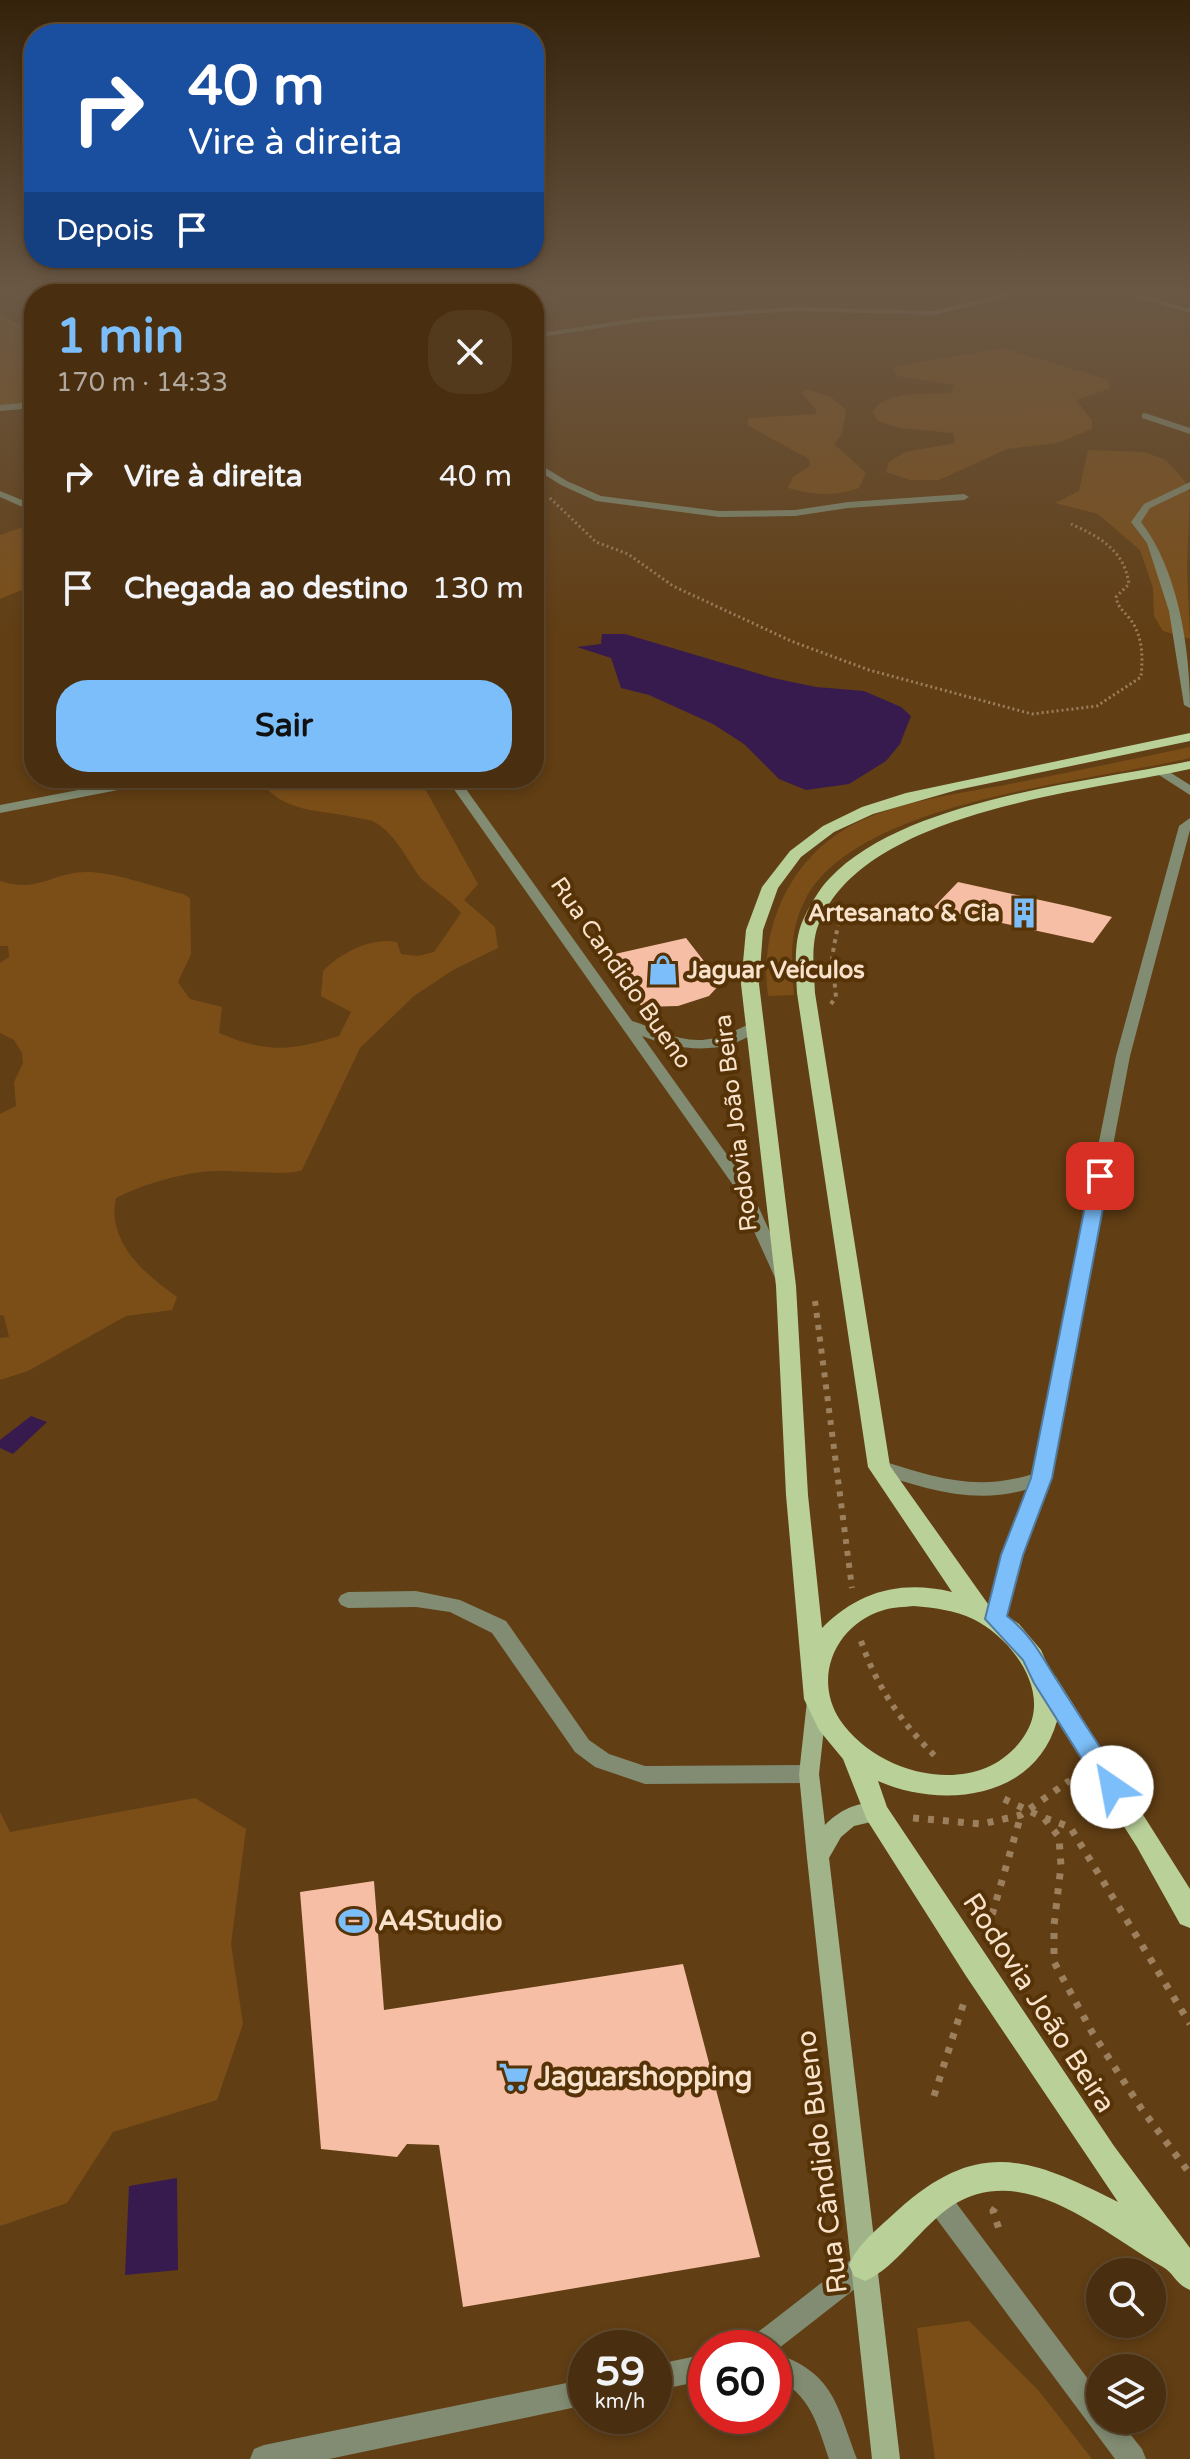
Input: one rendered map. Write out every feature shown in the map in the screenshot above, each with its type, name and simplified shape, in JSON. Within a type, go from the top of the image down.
[{"type":"main road","name":"Rodovia João Beira","points":[[1190,737],[916,794],[842,819],[818,834],[780,874],[757,921],[750,954],[754,1027],[786,1286],[797,1495],[817,1699],[825,1719],[855,1756],[876,1812],[976,1967],[1103,2157],[1190,2274]]},
{"type":"main road","name":"Rodovia João Beira","points":[[987,1614],[907,1511],[879,1467],[808,1004],[804,956],[811,920],[825,895],[849,869],[872,852],[941,819],[1190,765]]},
{"type":"main road","name":"Rodovia João Beira","points":[[816,1667],[827,1640],[855,1613],[875,1603],[908,1596],[944,1598],[987,1614],[1016,1635],[1032,1655],[1190,1915]]},
{"type":"main road","name":"Rodovia João Beira","points":[[855,1756],[898,1779],[933,1786],[971,1784],[1000,1774],[1025,1756],[1041,1732],[1047,1704],[1042,1676]]},
{"type":"main road","name":"Rua Cândido Bueno","points":[[817,1699],[809,1774],[886,2459]]},
{"type":"main road","points":[[818,1858],[832,1831],[842,1821],[855,1813],[876,1812]]},
{"type":"main road","points":[[865,2265],[924,2204],[983,2176],[1010,2175],[1035,2180],[1101,2210],[1154,2242],[1190,2274]]},
{"type":"street","points":[[0,408],[24,406]]},
{"type":"street","points":[[1145,416],[1190,431]]},
{"type":"street","points":[[544,470],[599,499],[719,514],[795,513],[848,505],[964,497]]},
{"type":"street","points":[[1190,485],[1147,506],[1136,522],[1152,543],[1174,611],[1190,705]]},
{"type":"street","points":[[0,494],[24,505]]},
{"type":"street","points":[[1163,772],[1190,791]]},
{"type":"street","points":[[0,809],[108,788]]},
{"type":"street","name":"Rua Candido Bueno","points":[[459,788],[740,1184],[786,1286]]},
{"type":"street","points":[[987,1614],[1041,1478],[1123,1056],[1185,826],[1190,822]]},
{"type":"street","points":[[629,1024],[665,1042],[697,1045],[729,1041],[754,1027]]},
{"type":"street","points":[[879,1467],[967,1492],[1010,1489],[1041,1478]]},
{"type":"street","points":[[348,1600],[416,1599],[453,1605],[499,1627],[582,1746],[602,1761],[645,1775],[809,1774]]},
{"type":"street","points":[[936,2197],[1086,2398]]},
{"type":"street","points":[[781,2330],[865,2265]]},
{"type":"street","points":[[792,2369],[815,2389],[843,2459]]},
{"type":"street","points":[[264,2459],[568,2396]]},
{"type":"street","points":[[1113,2434],[1132,2459]]},
{"type":"path","points":[[544,492],[596,542],[616,548],[673,586],[791,641],[869,670],[939,688],[982,704],[1032,714],[1097,706],[1141,677],[1143,660],[1139,631],[1130,616],[1118,607],[1116,597],[1129,584],[1123,558],[1095,534],[1071,524]]},
{"type":"path","points":[[808,1004],[831,1005],[835,1001],[833,942],[844,913]]},
{"type":"path","points":[[813,1288],[855,1613],[872,1673],[913,1736],[971,1784],[1070,1827],[1190,2024]]},
{"type":"path","points":[[934,2096],[1021,1815]]},
{"type":"path","points":[[1044,1818],[1059,1837],[1061,1866],[1054,1925],[1054,1962],[1092,2032],[1141,2108],[1190,2174]]},
{"type":"shaded area","points":[[0,405],[24,405],[24,406],[0,408]]},
{"type":"shaded area","points":[[812,405],[840,405],[846,410],[842,434],[834,444],[866,473],[859,488],[824,494],[788,488],[793,477],[810,466],[809,459],[747,425],[749,418],[815,414],[817,411]]},
{"type":"shaded area","points":[[878,405],[1080,405],[1092,420],[1092,429],[1057,443],[1007,449],[939,480],[910,480],[886,472],[889,462],[905,452],[955,443],[953,433],[899,428],[877,421],[873,411]]},
{"type":"shaded area","points":[[1088,450],[1144,452],[1166,460],[1185,481],[1190,493],[1187,567],[1190,639],[1163,631],[1154,616],[1153,588],[1140,550],[1098,514],[1055,503],[1079,491]]},
{"type":"shaded area","points":[[24,527],[24,589],[0,599],[0,535]]},
{"type":"shaded area","points":[[602,634],[625,634],[773,678],[816,687],[864,691],[901,707],[911,716],[900,744],[886,761],[849,784],[806,790],[779,779],[744,744],[713,724],[649,695],[621,688],[611,658],[577,647],[601,644]]},
{"type":"shaded area","points":[[1190,747],[1190,758],[979,800],[923,817],[873,839],[832,866],[805,900],[794,935],[794,995],[768,996],[766,968],[769,941],[787,890],[820,848],[842,831],[884,811],[920,801]]},
{"type":"shaded area","points":[[266,788],[425,788],[478,884],[464,900],[495,927],[498,948],[453,970],[414,996],[360,1048],[302,1170],[284,1173],[201,1172],[157,1182],[116,1198],[114,1214],[123,1243],[141,1268],[177,1297],[172,1310],[126,1316],[28,1371],[0,1380],[0,1338],[9,1337],[4,1316],[0,1315],[0,1114],[16,1106],[14,1082],[23,1063],[22,1053],[14,1040],[0,1033],[0,963],[9,957],[8,946],[0,946],[0,881],[26,885],[67,874],[91,872],[126,878],[190,898],[191,954],[178,982],[190,999],[222,1007],[219,1033],[251,1044],[279,1048],[307,1045],[339,1036],[351,1012],[321,996],[323,971],[338,958],[367,944],[387,941],[397,942],[401,954],[418,956],[434,952],[461,913],[419,876],[395,840],[374,822],[297,807]]},
{"type":"shaded area","points":[[31,1416],[47,1422],[13,1454],[0,1448],[0,1440]]},
{"type":"shaded area","points":[[195,1798],[246,1829],[231,1944],[243,2024],[217,2100],[113,2132],[67,2203],[0,2226],[0,1812],[10,1832]]},
{"type":"shaded area","points":[[177,2178],[178,2270],[125,2275],[129,2186]]},
{"type":"shaded area","points":[[969,2321],[1039,2391],[1092,2459],[935,2459],[917,2328]]},
{"type":"building","name":"Artesanato & Cia","points":[[958,882],[1112,917],[1093,943],[933,908]]},
{"type":"building","name":"Jaguar Veículos","points":[[686,938],[721,983],[709,996],[678,1006],[642,1007],[606,956]]},
{"type":"building","name":"Jaguarshopping","points":[[374,1881],[384,2010],[683,1964],[760,2257],[463,2307],[439,2145],[407,2144],[397,2157],[321,2149],[300,1892]]},
{"type":"place","name":"Artesanato & Cia","points":[[1024,913]]},
{"type":"place","name":"Jaguar Veículos","points":[[663,970]]},
{"type":"place","name":"A4Studio","points":[[354,1921]]},
{"type":"place","name":"Jaguarshopping","points":[[514,2077]]},
{"type":"route","points":[[1100,1176],[1041,1478],[1012,1555],[996,1619],[1016,1635],[1032,1655],[1112,1787]]}]
